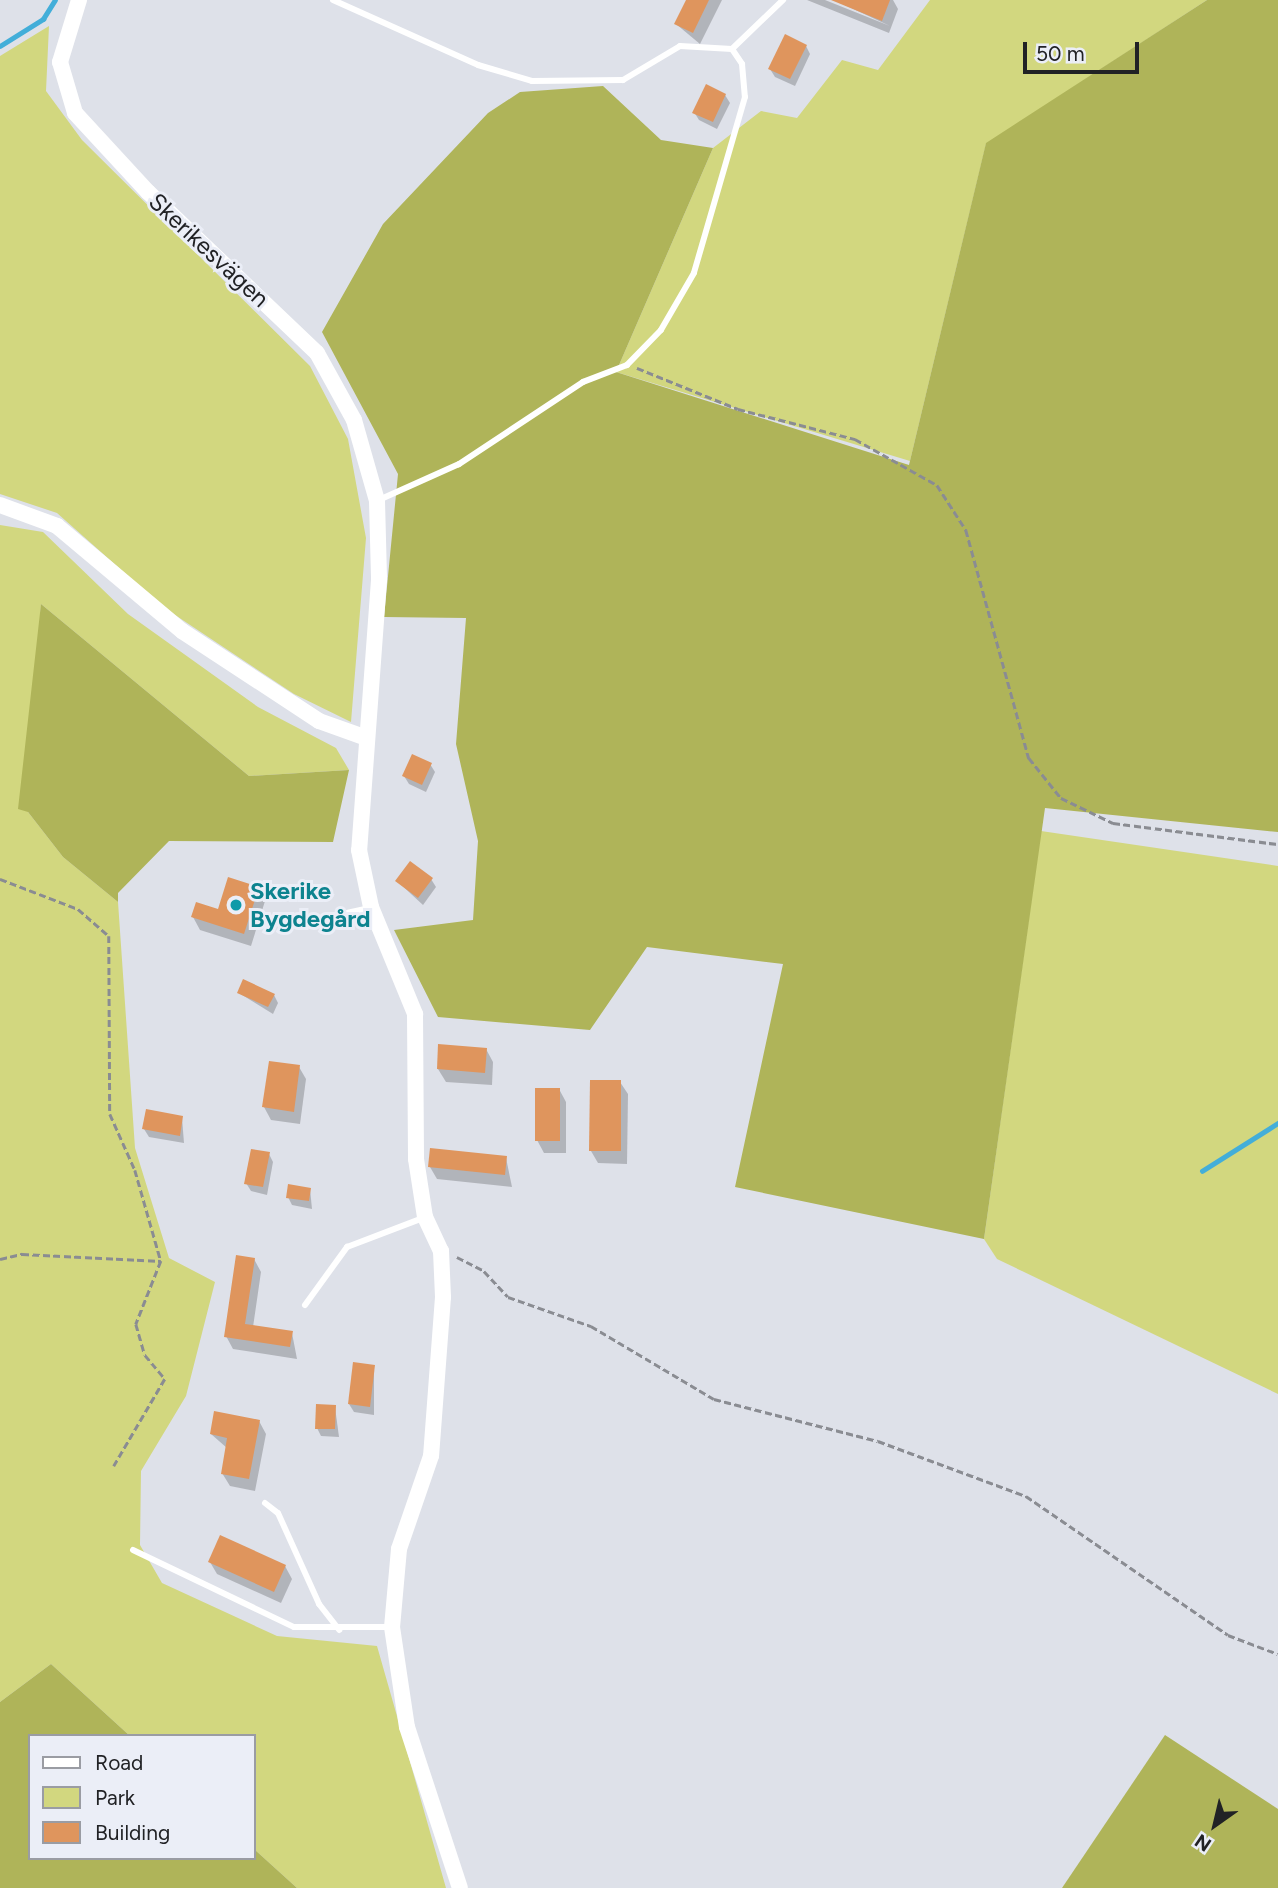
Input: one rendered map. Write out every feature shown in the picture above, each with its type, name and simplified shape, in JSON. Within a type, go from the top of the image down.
[{"type":"street","name":"Skerikesvägen","points":[[79,0],[60,62],[75,113],[148,192],[317,353],[354,420],[377,501],[379,580],[364,737],[359,850],[371,907],[415,1014],[416,1159],[425,1217],[441,1251]]},
{"type":"street","points":[[0,505],[57,526],[182,631],[319,721],[364,737]]},
{"type":"street","points":[[441,1251],[432,1443],[399,1549],[392,1627],[411,1740],[460,1888]]},
{"type":"lane","points":[[334,0],[478,65],[532,82],[623,80],[680,46],[732,49],[783,0]]},
{"type":"lane","points":[[377,501],[449,470],[583,382],[627,365],[677,308],[694,273],[742,116],[742,64],[732,49]]},
{"type":"lane","points":[[276,917],[310,921],[371,907]]},
{"type":"lane","points":[[306,1305],[347,1247],[425,1217]]},
{"type":"lane","points":[[265,1503],[278,1513],[319,1604],[339,1630]]},
{"type":"lane","points":[[133,1550],[293,1627],[339,1630],[392,1627]]},
{"type":"path","points":[[627,365],[738,409],[855,439],[937,485],[958,513],[972,548],[1029,758],[1061,798],[1113,823],[1278,844]]},
{"type":"path","points":[[0,879],[78,909],[109,936],[110,1114],[160,1261],[136,1324],[145,1355],[165,1379],[114,1466]]},
{"type":"path","points":[[441,1251],[476,1265],[518,1303],[592,1326],[714,1399],[878,1441],[1026,1496],[1228,1635],[1278,1654]]},
{"type":"path","points":[[0,1259],[22,1254],[160,1261]]},
{"type":"green space","points":[[930,0],[1207,0],[986,144],[910,461],[616,372],[713,148],[761,111],[797,118],[842,60],[878,70]]},
{"type":"green space","points":[[1207,0],[1278,0],[1278,832],[1045,808],[984,1239],[735,1187],[783,964],[647,947],[590,1030],[438,1017],[394,930],[473,920],[478,841],[456,744],[466,618],[384,617],[398,474],[322,332],[383,224],[488,113],[520,92],[603,86],[661,140],[713,148],[616,372],[909,465],[986,143]]},
{"type":"green space","points":[[49,26],[46,91],[82,140],[310,366],[348,439],[366,538],[351,722],[294,694],[163,607],[57,513],[0,494],[0,56]]},
{"type":"green space","points":[[0,525],[43,532],[128,614],[258,707],[336,748],[349,770],[249,776],[41,604],[28,812],[63,857],[118,902],[135,1148],[169,1258],[215,1282],[186,1396],[141,1471],[140,1545],[162,1583],[277,1636],[377,1646],[446,1888],[297,1888],[256,1851],[256,1734],[128,1734],[51,1664],[0,1702]]},
{"type":"green space","points":[[41,604],[249,776],[349,770],[333,842],[169,841],[118,893],[118,902],[63,857],[28,812],[18,809]]},
{"type":"green space","points":[[1041,831],[1278,866],[1278,1394],[997,1259],[984,1239]]},
{"type":"green space","points":[[51,1664],[128,1734],[28,1734],[28,1860],[256,1860],[256,1851],[297,1888],[0,1888],[0,1702]]},
{"type":"green space","points":[[1165,1735],[1278,1809],[1278,1888],[1062,1888]]},
{"type":"building","points":[[686,0],[709,0],[693,33],[674,24]]},
{"type":"building","points":[[831,0],[890,0],[882,21]]},
{"type":"building","points":[[785,34],[807,45],[790,79],[768,69]]},
{"type":"building","points":[[706,84],[726,94],[713,122],[692,113]]},
{"type":"building","points":[[412,754],[432,763],[422,785],[402,776]]},
{"type":"building","points":[[410,861],[433,878],[418,898],[395,881]]},
{"type":"building","name":"Skerike Bygdegård","points":[[228,877],[259,887],[244,934],[191,917],[196,902],[218,909]]},
{"type":"building","points":[[243,979],[275,994],[268,1007],[237,993]]},
{"type":"building","points":[[438,1044],[487,1048],[485,1073],[437,1069]]},
{"type":"building","points":[[269,1061],[300,1065],[294,1112],[262,1107]]},
{"type":"building","points":[[590,1080],[621,1080],[621,1151],[589,1151]]},
{"type":"building","points":[[535,1088],[560,1088],[560,1141],[535,1141]]},
{"type":"building","points":[[146,1109],[183,1116],[180,1136],[142,1129]]},
{"type":"building","points":[[430,1148],[507,1156],[505,1175],[428,1167]]},
{"type":"building","points":[[251,1149],[270,1152],[263,1187],[244,1184]]},
{"type":"building","points":[[288,1184],[311,1188],[309,1201],[286,1198]]},
{"type":"building","points":[[236,1255],[255,1258],[245,1324],[293,1331],[290,1347],[224,1337]]},
{"type":"building","points":[[353,1362],[375,1365],[370,1407],[348,1404]]},
{"type":"building","points":[[316,1404],[336,1405],[335,1429],[315,1429]]},
{"type":"building","points":[[214,1411],[260,1420],[249,1479],[221,1474],[227,1438],[210,1434]]},
{"type":"building","points":[[220,1535],[286,1565],[274,1592],[208,1562]]},
{"type":"waterway","points":[[0,46],[43,19],[55,0]]},
{"type":"waterway","points":[[1202,1171],[1278,1123]]},
{"type":"place","name":"Skerike Bygdegård","points":[[236,905]]}]
